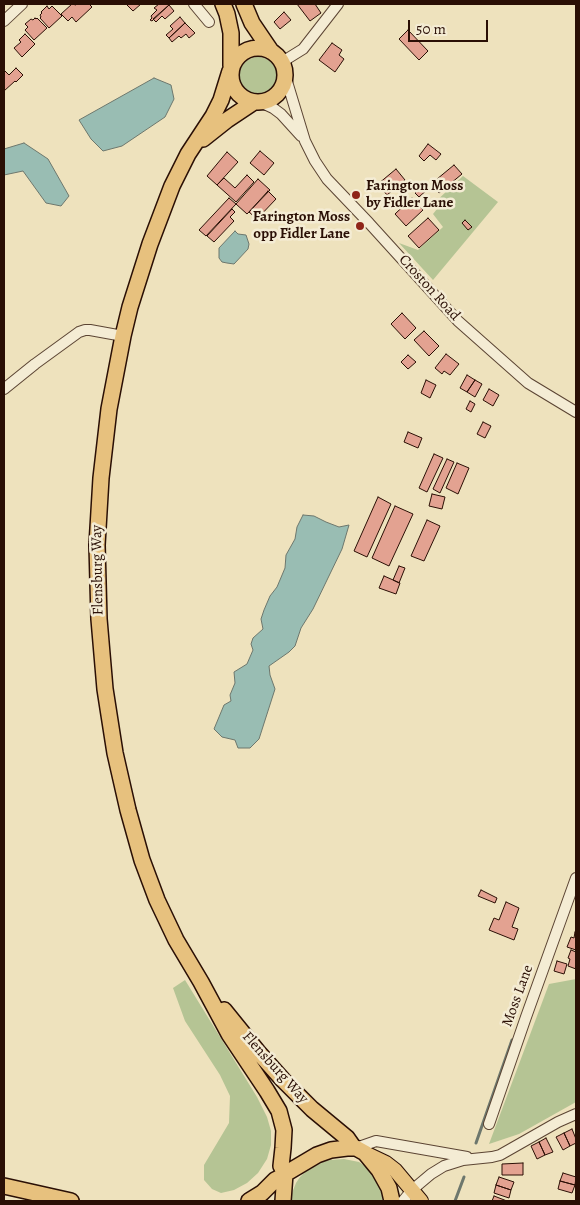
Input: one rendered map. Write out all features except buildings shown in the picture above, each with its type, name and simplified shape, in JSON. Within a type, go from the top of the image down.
[{"type":"highway","points":[[223,4],[231,33],[231,69],[231,81],[238,94],[244,99],[257,102],[271,99],[281,90],[284,83],[280,63],[264,48],[250,48],[239,55],[234,60],[231,69]]},
{"type":"highway","name":"Croston Road","points":[[244,4],[252,22],[280,63]]},
{"type":"highway","name":"Flensburg Way","points":[[231,69],[221,100],[213,116],[188,154],[172,186],[150,244],[123,336],[104,444],[98,512],[97,584],[101,654],[118,769],[142,860],[157,900],[176,940],[229,1034],[279,1111],[284,1130],[281,1166],[285,1175],[283,1201]]},
{"type":"highway","name":"Flensburg Way","points":[[188,154],[209,133],[257,102]]},
{"type":"highway","name":"Flensburg Way","points":[[201,982],[283,1080],[358,1150]]},
{"type":"highway","points":[[249,1201],[262,1193],[275,1180],[309,1159],[330,1150],[347,1148],[358,1150],[379,1170],[386,1180],[392,1201]]},
{"type":"highway","points":[[4,1186],[71,1201]]},
{"type":"main road","name":"Flensburg Way","points":[[358,1150],[394,1170],[421,1201]]},
{"type":"street","points":[[4,21],[22,4]]},
{"type":"street","points":[[194,4],[209,22]]},
{"type":"street","points":[[280,63],[303,49],[338,4]]},
{"type":"street","name":"Croston Road","points":[[280,63],[305,141],[315,161],[328,179],[458,321],[528,383],[576,412]]},
{"type":"street","name":"Croston Road","points":[[257,102],[273,108],[281,114],[305,141]]},
{"type":"street","points":[[4,389],[79,332],[90,330],[123,336]]},
{"type":"street","name":"Moss Lane","points":[[489,1124],[576,879]]},
{"type":"street","points":[[403,1201],[412,1190],[440,1168],[454,1162],[492,1157],[500,1154],[576,1114]]},
{"type":"street","points":[[358,1150],[376,1141],[476,1158]]},
{"type":"green space","points":[[258,57],[272,62],[277,76],[272,90],[258,95],[244,90],[239,76],[244,62]]},
{"type":"green space","points":[[463,176],[498,202],[433,280],[399,243],[418,250],[443,227],[433,214],[437,209],[433,204]]},
{"type":"green space","points":[[576,979],[576,1102],[519,1134],[489,1144],[549,984]]},
{"type":"green space","points":[[185,980],[257,1097],[267,1117],[271,1131],[271,1145],[267,1159],[258,1173],[247,1183],[234,1190],[221,1193],[212,1189],[204,1180],[204,1165],[229,1123],[230,1096],[220,1075],[185,1021],[173,988]]},
{"type":"green space","points":[[344,1159],[359,1162],[372,1171],[379,1183],[383,1201],[291,1201],[296,1183],[306,1171],[323,1162]]},
{"type":"water","points":[[154,78],[171,85],[174,99],[165,117],[122,146],[103,151],[91,139],[79,120]]},
{"type":"water","points":[[24,143],[48,159],[69,196],[61,206],[46,203],[23,171],[4,175],[4,149]]},
{"type":"water","points":[[235,231],[238,234],[246,235],[249,244],[248,249],[234,264],[222,262],[219,258],[219,248]]},
{"type":"water","points":[[303,515],[314,516],[339,527],[349,525],[342,549],[313,609],[301,628],[295,646],[269,666],[275,689],[259,739],[250,748],[238,748],[235,740],[222,737],[214,729],[224,705],[231,701],[230,695],[235,683],[234,672],[247,664],[253,650],[251,644],[253,638],[263,629],[261,619],[264,610],[285,568],[286,555],[295,539],[297,527]]},
{"type":"waterway","points":[[476,1143],[512,1040]]},
{"type":"waterway","points":[[455,1201],[464,1177]]},
{"type":"place","name":"Farington Moss by Fidler Lane","points":[[356,195]]},
{"type":"place","name":"Farington Moss opp Fidler Lane","points":[[360,226]]}]
